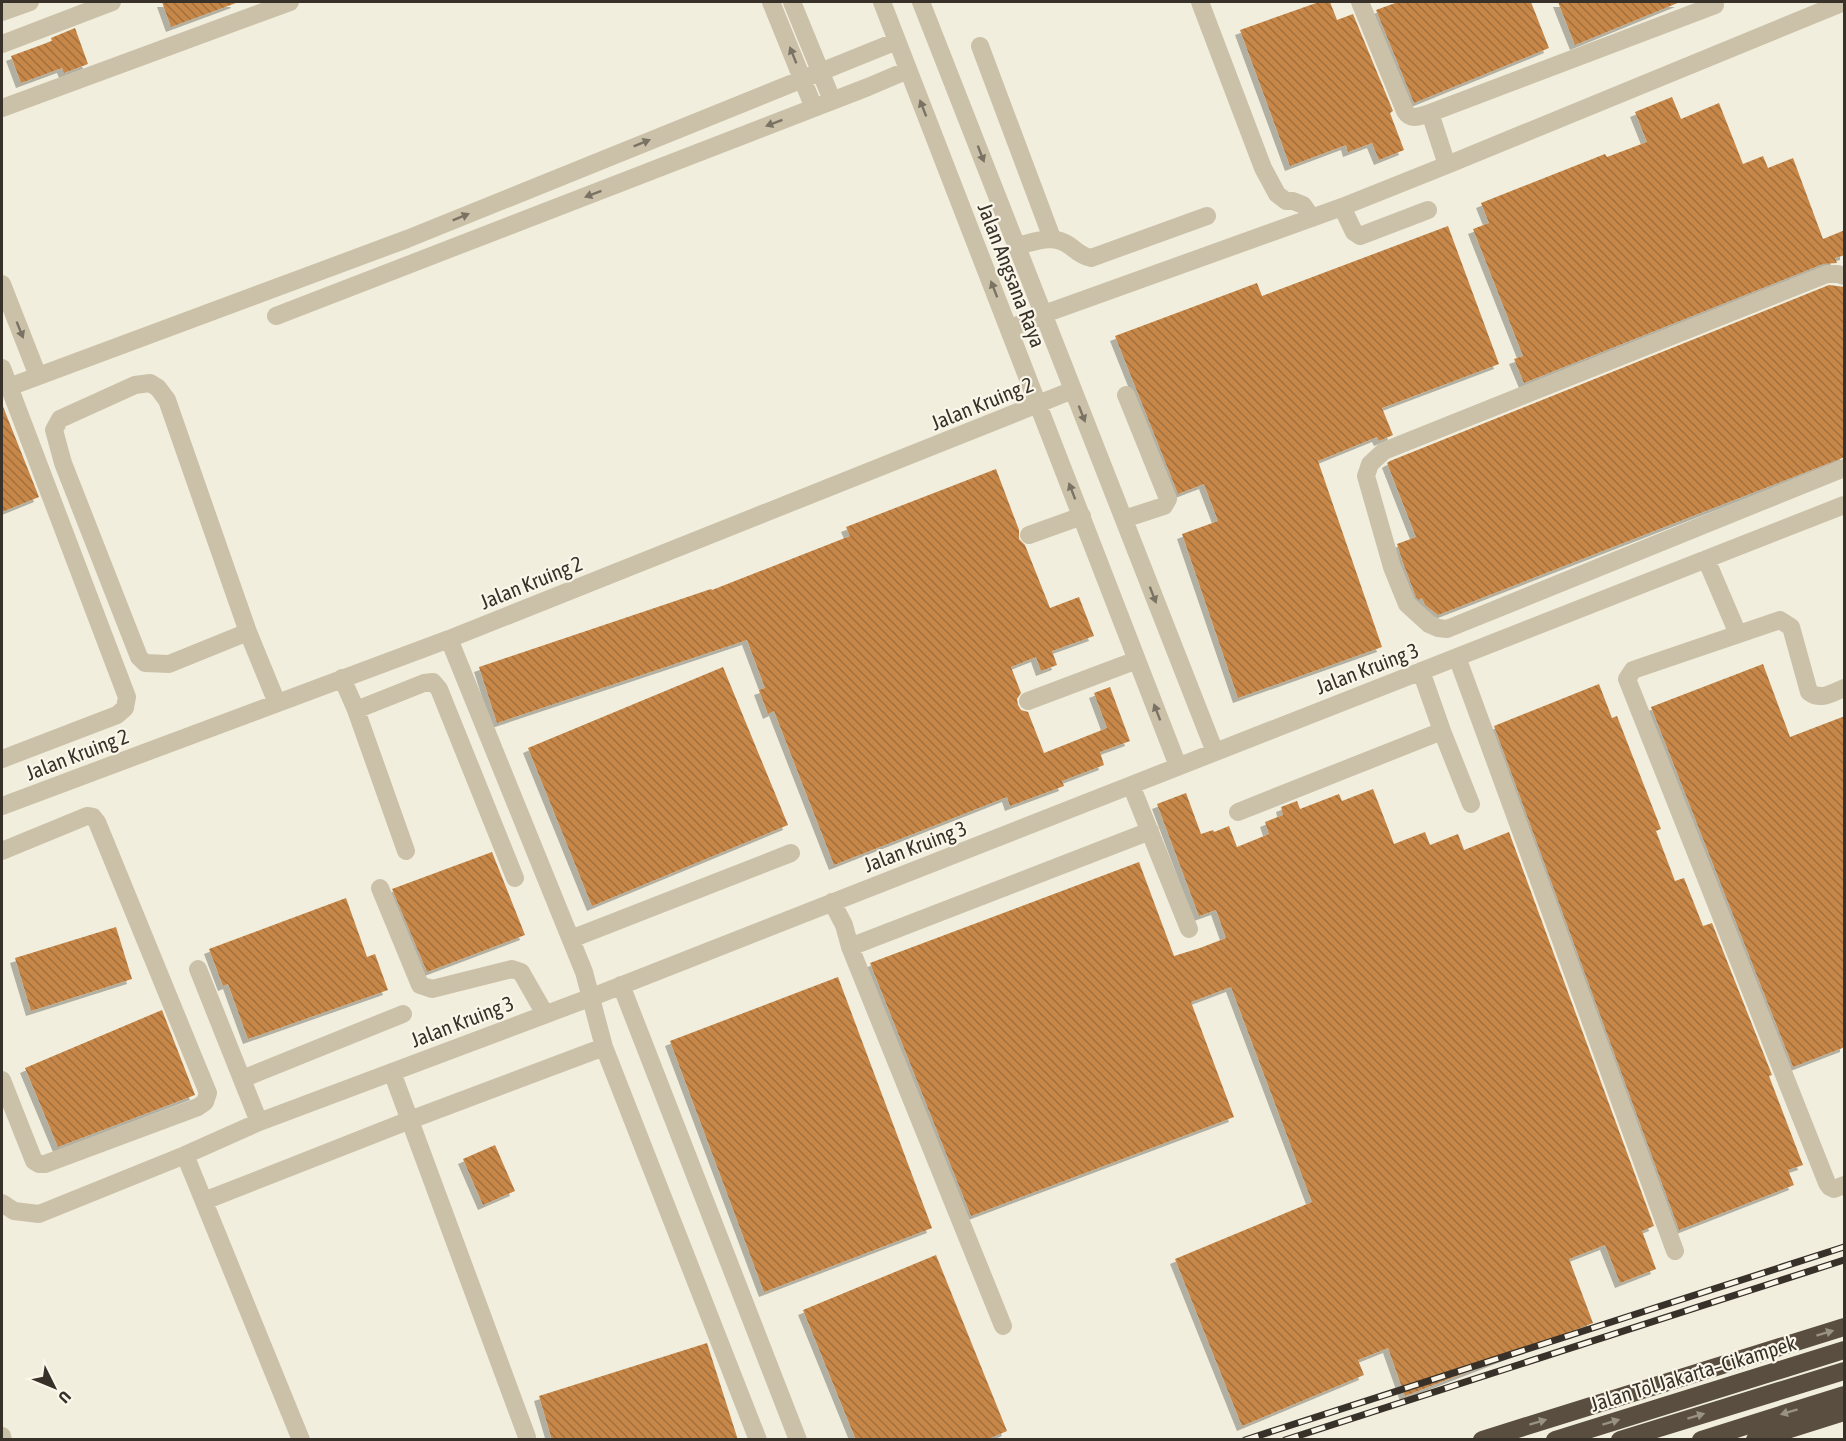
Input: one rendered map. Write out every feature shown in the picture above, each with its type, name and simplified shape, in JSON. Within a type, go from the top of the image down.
[{"type":"highway","points":[[1482,1440],[1845,1327]]},
{"type":"highway","name":"Jalan Tol Jakarta–Cikampek","points":[[1555,1440],[1845,1350]]},
{"type":"highway","points":[[1620,1440],[1845,1371]]},
{"type":"highway","points":[[1701,1440],[1845,1395]]},
{"type":"highway","points":[[1755,1440],[1845,1412]]},
{"type":"street","points":[[2,12],[30,2]]},
{"type":"street","points":[[2,44],[112,2]]},
{"type":"street","points":[[2,108],[290,2]]},
{"type":"street","points":[[771,2],[814,108]]},
{"type":"street","points":[[792,2],[832,100]]},
{"type":"street","name":"Jalan Angsana Raya","points":[[882,2],[1179,766]]},
{"type":"street","name":"Jalan Angsana Raya","points":[[921,2],[1215,752]]},
{"type":"street","points":[[1200,2],[1263,168],[1277,194],[1286,201],[1303,205],[1312,218]]},
{"type":"street","points":[[1360,2],[1405,111],[1408,116],[1413,117],[1430,113],[1715,5]]},
{"type":"street","points":[[1009,329],[1044,314],[1342,207],[1845,2]]},
{"type":"street","points":[[9,387],[407,238],[897,40]]},
{"type":"street","points":[[981,46],[1052,238]]},
{"type":"street","points":[[276,316],[814,108],[908,69]]},
{"type":"street","points":[[1430,113],[1447,165]]},
{"type":"street","points":[[489,205],[499,231]]},
{"type":"street","points":[[1342,207],[1354,232],[1360,236],[1428,210]]},
{"type":"street","points":[[1017,246],[1052,238],[1065,242],[1081,255],[1091,258],[1207,216]]},
{"type":"street","points":[[407,238],[417,261]]},
{"type":"street","points":[[1845,276],[1827,274],[1384,451],[1370,464],[1366,476],[1392,567],[1407,604],[1429,624],[1448,629],[1845,468]]},
{"type":"street","points":[[2,284],[38,376]]},
{"type":"street","points":[[2,368],[128,698],[124,708],[117,715],[2,759]]},
{"type":"street","points":[[248,632],[168,664],[144,663],[139,657],[63,463],[54,430],[60,419],[135,385],[150,383],[158,388],[167,399],[248,632],[277,703]]},
{"type":"street","name":"Jalan Kruing 2","points":[[2,806],[449,639],[1073,390]]},
{"type":"street","points":[[1124,519],[1164,506],[1168,499],[1126,395]]},
{"type":"street","name":"Jalan Kruing 3","points":[[2,1204],[14,1211],[39,1214],[185,1155],[259,1122],[592,997],[1845,505]]},
{"type":"street","points":[[1029,535],[1082,516]]},
{"type":"street","points":[[1706,560],[1738,634]]},
{"type":"street","points":[[1845,688],[1822,697],[1809,692],[1791,627],[1780,620],[1633,670],[1627,680],[1827,1182],[1834,1189],[1845,1185]]},
{"type":"street","points":[[449,639],[571,939],[592,997],[604,1047],[758,1440]]},
{"type":"street","points":[[1457,657],[1675,1251]]},
{"type":"street","points":[[1028,701],[1137,660]]},
{"type":"street","points":[[1421,671],[1471,804]]},
{"type":"street","points":[[342,678],[356,710],[406,851]]},
{"type":"street","points":[[356,710],[424,683],[433,682],[439,689],[515,878]]},
{"type":"street","points":[[1238,812],[1442,731]]},
{"type":"street","points":[[1131,785],[1190,929]]},
{"type":"street","points":[[2,851],[87,816],[98,822],[208,1093],[205,1102],[198,1107],[45,1164],[39,1164],[34,1161],[2,1080]]},
{"type":"street","points":[[850,947],[1150,831]]},
{"type":"street","points":[[571,939],[792,854]]},
{"type":"street","points":[[380,888],[420,985],[432,989],[512,969],[519,970],[545,1014]]},
{"type":"street","points":[[832,902],[844,925],[850,947],[1003,1326]]},
{"type":"street","points":[[198,969],[259,1122]]},
{"type":"street","points":[[621,985],[798,1440]]},
{"type":"street","points":[[242,1079],[403,1014]]},
{"type":"street","points":[[204,1201],[604,1047]]},
{"type":"street","points":[[392,1072],[527,1437]]},
{"type":"street","points":[[185,1155],[301,1440]]},
{"type":"building","points":[[162,2],[235,2],[236,3],[171,27]]},
{"type":"building","points":[[1319,2],[1330,2],[1337,20],[1353,14],[1393,111],[1390,113],[1404,150],[1379,160],[1372,143],[1348,152],[1346,145],[1290,166],[1240,30]]},
{"type":"building","points":[[1398,2],[1531,2],[1549,48],[1414,103],[1376,10]]},
{"type":"building","points":[[1558,2],[1680,2],[1575,45]]},
{"type":"building","points":[[75,28],[88,64],[64,73],[62,68],[21,83],[11,56],[52,41],[51,38]]},
{"type":"building","points":[[1672,97],[1681,119],[1719,103],[1743,164],[1763,156],[1768,168],[1793,158],[1823,239],[1845,230],[1845,255],[1835,258],[1837,263],[1823,264],[1524,383],[1514,359],[1523,356],[1473,229],[1489,223],[1481,203],[1605,154],[1607,157],[1647,142],[1635,112]]},
{"type":"building","points":[[1448,226],[1499,364],[1382,408],[1393,435],[1379,441],[1377,437],[1318,461],[1382,647],[1238,698],[1182,534],[1218,521],[1204,484],[1178,494],[1115,336],[1257,283],[1262,296]]},
{"type":"building","points":[[1829,285],[1845,287],[1845,457],[1438,615],[1425,605],[1422,598],[1419,600],[1416,597],[1397,544],[1416,537],[1387,463]]},
{"type":"building","points":[[2,404],[39,497],[2,512]]},
{"type":"building","points":[[996,469],[1019,530],[1019,539],[1025,545],[1050,608],[1079,597],[1094,636],[1052,651],[1057,665],[1041,671],[1036,657],[1011,667],[1021,693],[1017,699],[1018,705],[1021,710],[1028,712],[1044,753],[1107,728],[1094,693],[1110,687],[1130,741],[1100,752],[1104,765],[1062,781],[1064,786],[1010,806],[1007,797],[834,865],[774,711],[768,714],[759,690],[765,688],[747,640],[497,723],[479,667],[712,590],[850,536],[846,527]]},
{"type":"building","points":[[1763,664],[1790,737],[1845,716],[1845,1047],[1793,1067],[1651,707]]},
{"type":"building","points":[[723,667],[788,825],[592,906],[528,748]]},
{"type":"building","points":[[1599,684],[1612,718],[1617,716],[1661,829],[1656,831],[1675,881],[1684,878],[1703,926],[1712,923],[1772,1075],[1769,1076],[1803,1165],[1788,1170],[1794,1185],[1679,1230],[1494,726]]},
{"type":"building","points":[[1373,789],[1394,844],[1425,832],[1430,845],[1458,834],[1464,850],[1509,832],[1654,1226],[1642,1231],[1656,1269],[1620,1283],[1605,1245],[1569,1259],[1593,1323],[1405,1396],[1388,1348],[1358,1360],[1364,1375],[1242,1426],[1175,1259],[1312,1202],[1231,987],[1191,1002],[1234,1117],[971,1216],[870,963],[1139,862],[1174,956],[1200,948],[1226,938],[1216,910],[1199,916],[1157,804],[1186,793],[1201,834],[1229,826],[1237,847],[1269,834],[1265,822],[1283,815],[1281,807],[1297,801],[1300,809],[1339,794],[1342,801]]},
{"type":"building","points":[[492,852],[525,935],[427,972],[392,889]]},
{"type":"building","points":[[346,898],[367,957],[375,954],[388,990],[248,1039],[228,984],[223,986],[209,949]]},
{"type":"building","points":[[116,927],[132,979],[31,1011],[15,958]]},
{"type":"building","points":[[838,977],[932,1228],[764,1292],[670,1041]]},
{"type":"building","points":[[162,1010],[195,1095],[58,1147],[25,1068]]},
{"type":"building","points":[[495,1145],[515,1191],[483,1205],[463,1159]]},
{"type":"building","points":[[936,1255],[1007,1431],[986,1440],[856,1440],[803,1310]]},
{"type":"building","points":[[707,1343],[738,1440],[552,1440],[539,1396]]},
{"type":"railway","points":[[1245,1440],[1844,1247]]},
{"type":"railway","points":[[1285,1440],[1844,1260]]}]
